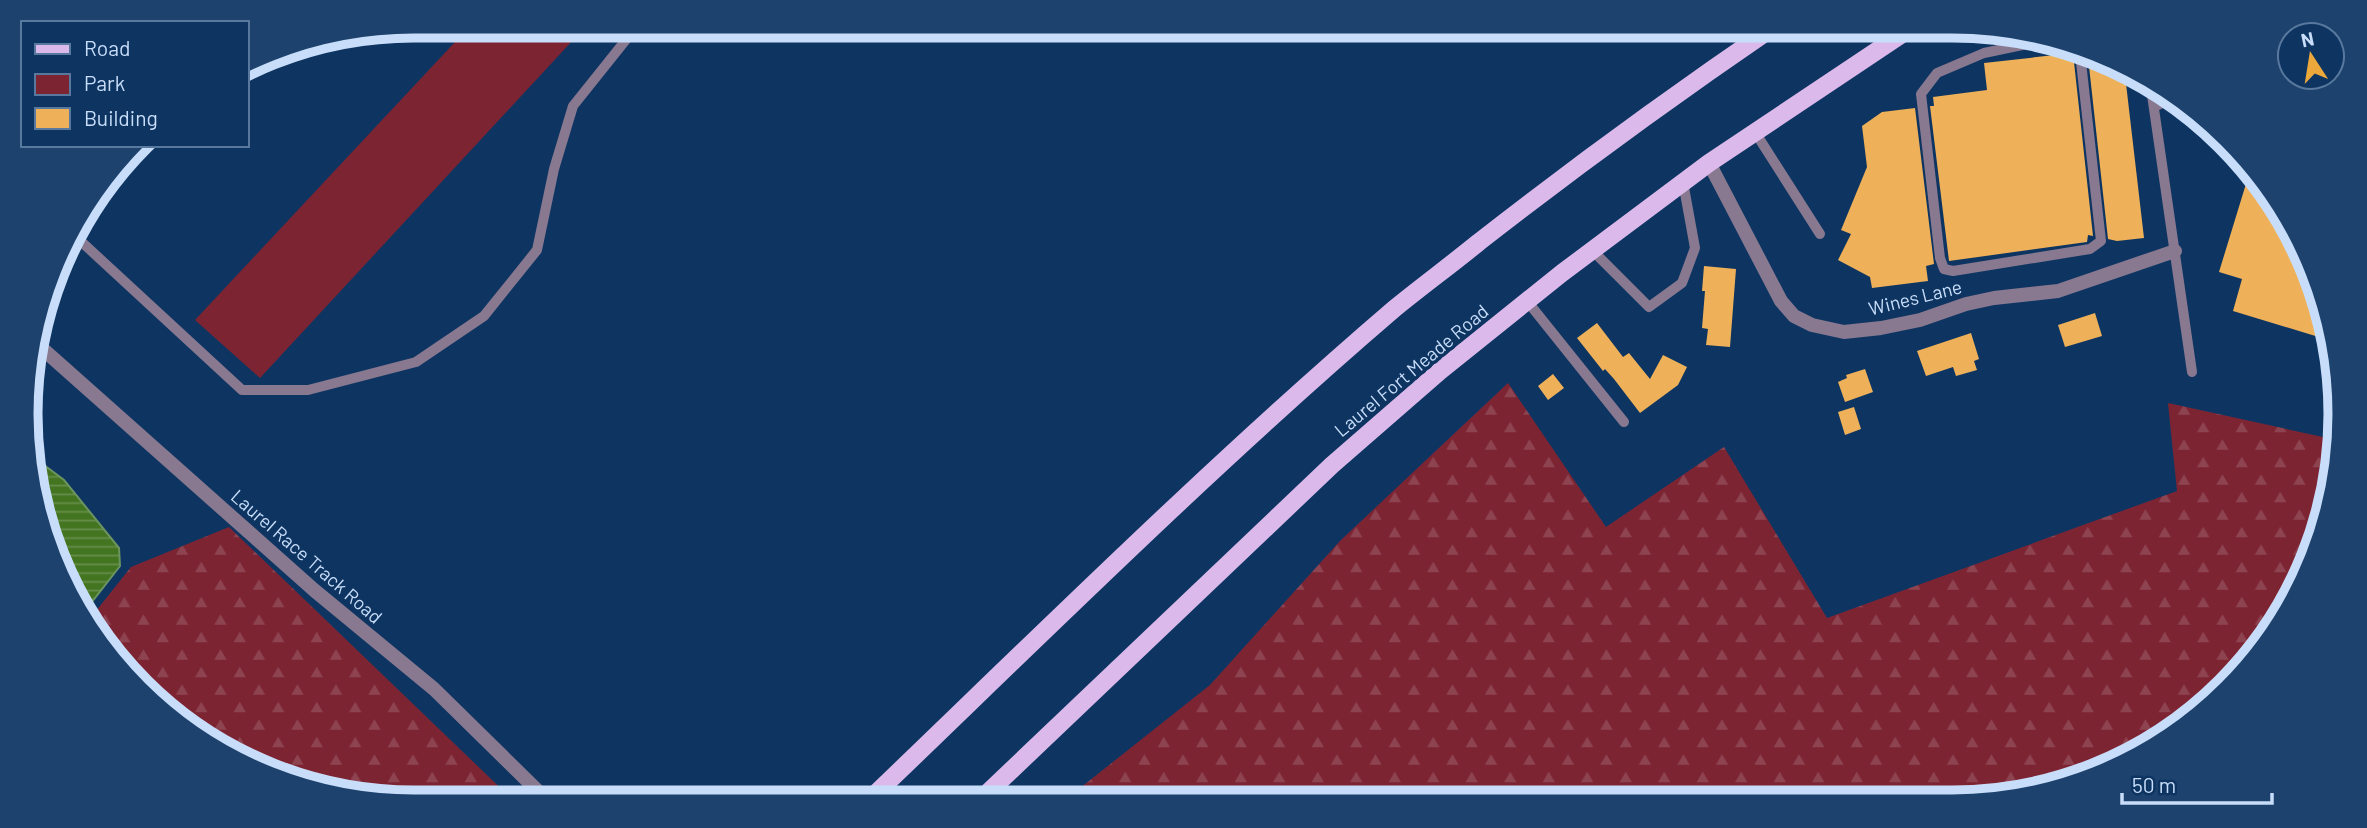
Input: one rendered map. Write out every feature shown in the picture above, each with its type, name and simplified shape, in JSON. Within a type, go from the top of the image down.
[{"type":"main road","points":[[879,790],[1285,405],[1396,307],[1672,96],[1757,38]]},
{"type":"main road","name":"Laurel Fort Meade Road","points":[[991,790],[1332,465],[1440,371],[1592,250],[1709,163],[1896,38]]},
{"type":"street","name":"Wines Lane","points":[[1709,163],[1781,301],[1794,316],[1812,325],[1844,332],[1920,320],[1966,304],[1994,298],[2058,291],[2175,251]]},
{"type":"street","name":"Laurel Race Track Road","points":[[44,350],[314,590],[434,690],[536,790]]},
{"type":"lane","points":[[81,241],[242,390],[308,390],[416,362],[484,316],[537,250],[554,169],[573,106],[627,38]]},
{"type":"lane","points":[[2017,44],[1984,53],[1937,73],[1921,94],[1940,258],[1944,269],[1953,271],[2090,249],[2101,241],[2081,61]]},
{"type":"lane","points":[[2152,96],[2193,372]]},
{"type":"lane","points":[[2154,107],[2163,103]]},
{"type":"lane","points":[[1755,132],[1820,234]]},
{"type":"lane","points":[[1592,250],[1649,307],[1682,283],[1695,248],[1683,182]]},
{"type":"lane","points":[[1527,301],[1624,422]]},
{"type":"green space","points":[[459,38],[575,38],[260,378],[195,320]]},
{"type":"green space","points":[[1508,383],[1606,527],[1724,447],[1827,618],[2177,491],[2168,403],[2328,438],[2321,487],[2309,535],[2290,580],[2251,643],[2219,680],[2162,726],[2119,751],[2050,777],[2002,786],[1953,790],[1078,790],[1210,685],[1340,541]]},
{"type":"green space","points":[[229,527],[503,790],[389,789],[341,782],[293,770],[226,739],[185,712],[148,680],[116,643],[95,612],[131,567]]},
{"type":"shaded area","points":[[42,464],[64,480],[119,548],[120,566],[90,604],[58,535]]},
{"type":"building","points":[[2061,54],[2074,58],[2093,236],[2088,235],[2087,242],[1949,261],[1930,106],[1934,106],[1933,97],[1987,90],[1984,63]]},
{"type":"building","points":[[2089,64],[2126,81],[2144,238],[2117,241],[2108,239]]},
{"type":"building","points":[[1915,108],[1934,264],[1926,266],[1928,281],[1872,288],[1870,277],[1838,260],[1851,234],[1841,230],[1867,167],[1862,126],[1882,112]]},
{"type":"building","points":[[2247,180],[2290,248],[2309,293],[2320,337],[2233,311],[2242,279],[2219,272]]},
{"type":"building","points":[[1704,266],[1736,269],[1730,347],[1706,345],[1708,329],[1702,328]]},
{"type":"building","points":[[2095,313],[2102,336],[2065,347],[2058,325]]},
{"type":"building","points":[[1597,323],[1623,357],[1629,353],[1650,379],[1663,355],[1687,367],[1678,385],[1640,413],[1577,338]]},
{"type":"building","points":[[1971,333],[1979,359],[1974,361],[1977,370],[1956,376],[1953,367],[1926,376],[1917,351]]},
{"type":"building","points":[[1865,369],[1873,392],[1845,402],[1838,382],[1847,378],[1846,375]]},
{"type":"building","points":[[1553,374],[1564,388],[1548,400],[1538,386]]},
{"type":"building","points":[[1854,407],[1861,429],[1845,435],[1838,412]]}]
